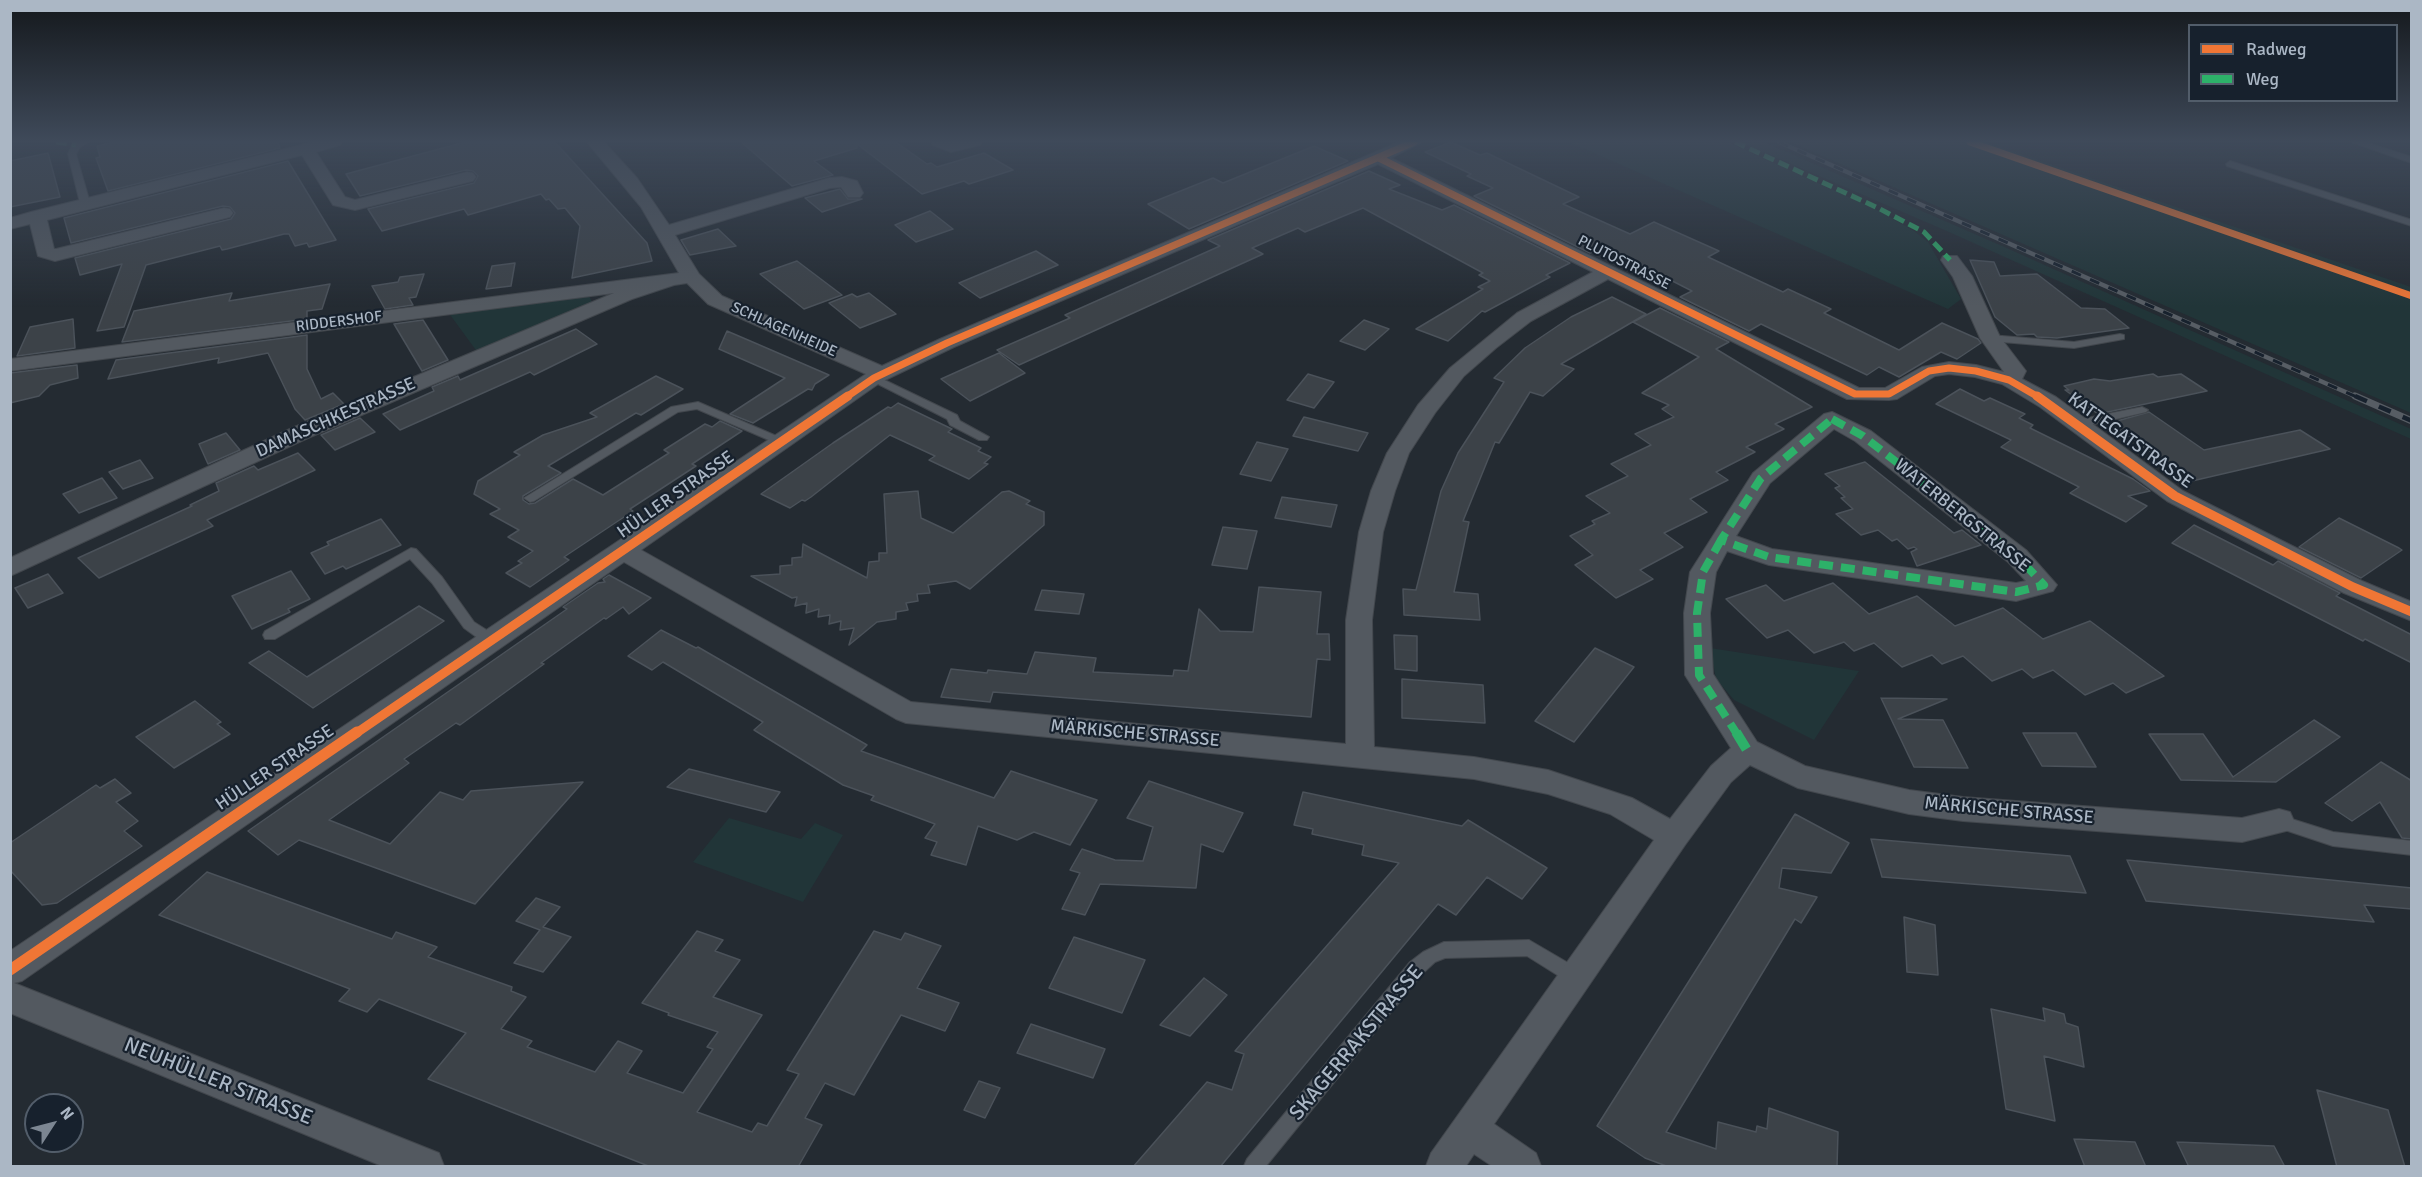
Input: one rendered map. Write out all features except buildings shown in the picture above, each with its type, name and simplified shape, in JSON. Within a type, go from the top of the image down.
[{"type":"street","points":[[10,224],[110,197]]},
{"type":"street","points":[[336,197],[339,201],[354,205],[387,197]]},
{"type":"street","name":"SCHLAGENHEIDE","points":[[641,197],[691,277],[715,300],[878,376]]},
{"type":"street","points":[[665,232],[782,197]]},
{"type":"street","name":"HÜLLER STRASSE","points":[[10,970],[878,376],[947,343],[1279,197]]},
{"type":"street","name":"PLUTOSTRASSE","points":[[1468,197],[1607,272],[1855,394]]},
{"type":"street","points":[[37,216],[45,252],[55,255],[224,213]]},
{"type":"street","points":[[1950,260],[1962,276],[1990,338],[2015,371],[2009,380]]},
{"type":"street","points":[[1360,755],[1359,620],[1371,532],[1383,490],[1398,453],[1426,410],[1457,372],[1489,344],[1524,317],[1607,272]]},
{"type":"street","points":[[667,281],[691,277]]},
{"type":"street","name":"RIDDERSHOF","points":[[10,365],[667,281]]},
{"type":"street","name":"DAMASCHKESTRASSE","points":[[10,568],[300,433],[592,309],[667,281]]},
{"type":"street","name":"KATTEGATSTRASSE","points":[[1855,394],[1889,394],[1929,371],[1949,368],[1976,370],[2009,380],[2034,393],[2151,480],[2194,507],[2353,586],[2412,612]]},
{"type":"street","name":"WATERBERGSTRASSE","points":[[1721,540],[1769,556],[2016,592],[2044,585],[2008,549],[1863,436],[1832,419],[1761,478],[1721,540],[1703,572],[1697,613],[1699,675],[1747,750]]},
{"type":"street","name":"MÄRKISCHE STRASSE","points":[[624,551],[906,712],[1474,768],[1548,782],[1621,806],[1674,836]]},
{"type":"street","points":[[1444,1167],[1674,836],[1721,774],[1747,750]]},
{"type":"street","name":"MÄRKISCHE STRASSE","points":[[1747,750],[1798,776],[1909,802],[1963,809],[2242,830],[2279,821]]},
{"type":"street","name":"NEUHÜLLER STRASSE","points":[[10,997],[426,1167]]},
{"type":"street","points":[[1471,1130],[1523,1167]]},
{"type":"lane","points":[[83,197],[85,203]]},
{"type":"lane","points":[[2332,197],[2412,223]]},
{"type":"lane","points":[[1990,338],[2074,345],[2120,337]]},
{"type":"lane","points":[[878,376],[953,417],[954,423],[983,437]]},
{"type":"lane","points":[[530,498],[675,409],[698,405],[782,441]]},
{"type":"lane","points":[[2078,424],[2142,410]]},
{"type":"lane","points":[[270,635],[411,552],[437,580],[469,624],[491,640]]},
{"type":"lane","points":[[2279,821],[2333,839],[2412,848]]},
{"type":"lane","name":"SKAGERRAKSTRASSE","points":[[1254,1167],[1416,969],[1429,957],[1444,951],[1529,948],[1576,977]]},
{"type":"green space","points":[[1694,197],[1848,197],[1879,211],[1914,231],[1928,242],[1961,299],[1948,309]]},
{"type":"green space","points":[[1868,197],[1890,197],[2002,246],[2411,429],[2411,439]]},
{"type":"green space","points":[[1916,197],[2146,197],[2411,287],[2411,413]]},
{"type":"green space","points":[[589,296],[592,302],[589,306],[478,353],[448,312]]},
{"type":"green space","points":[[1710,648],[1859,671],[1814,740],[1734,700],[1716,679]]},
{"type":"green space","points":[[729,818],[801,839],[815,823],[843,835],[803,902],[693,862]]},
{"type":"railway","points":[[1903,197],[2359,398]]},
{"type":"railway","points":[[2355,396],[2412,421]]},
{"type":"marked path","points":[[1854,197],[1924,232],[1950,260]]},
{"type":"marked path","points":[[1721,540],[1769,557],[2016,592],[2044,585],[2017,556],[1863,436],[1832,419],[1761,478],[1721,540],[1703,572],[1697,613],[1699,675],[1747,750]]},
{"type":"cycle path","points":[[10,970],[874,378],[947,343],[1286,197]]},
{"type":"cycle path","points":[[1458,197],[1855,394],[1889,394],[1929,371],[1949,368],[1976,371],[2009,380],[2048,402],[2175,496],[2353,587],[2412,612]]},
{"type":"cycle path","points":[[2128,197],[2412,296]]}]
